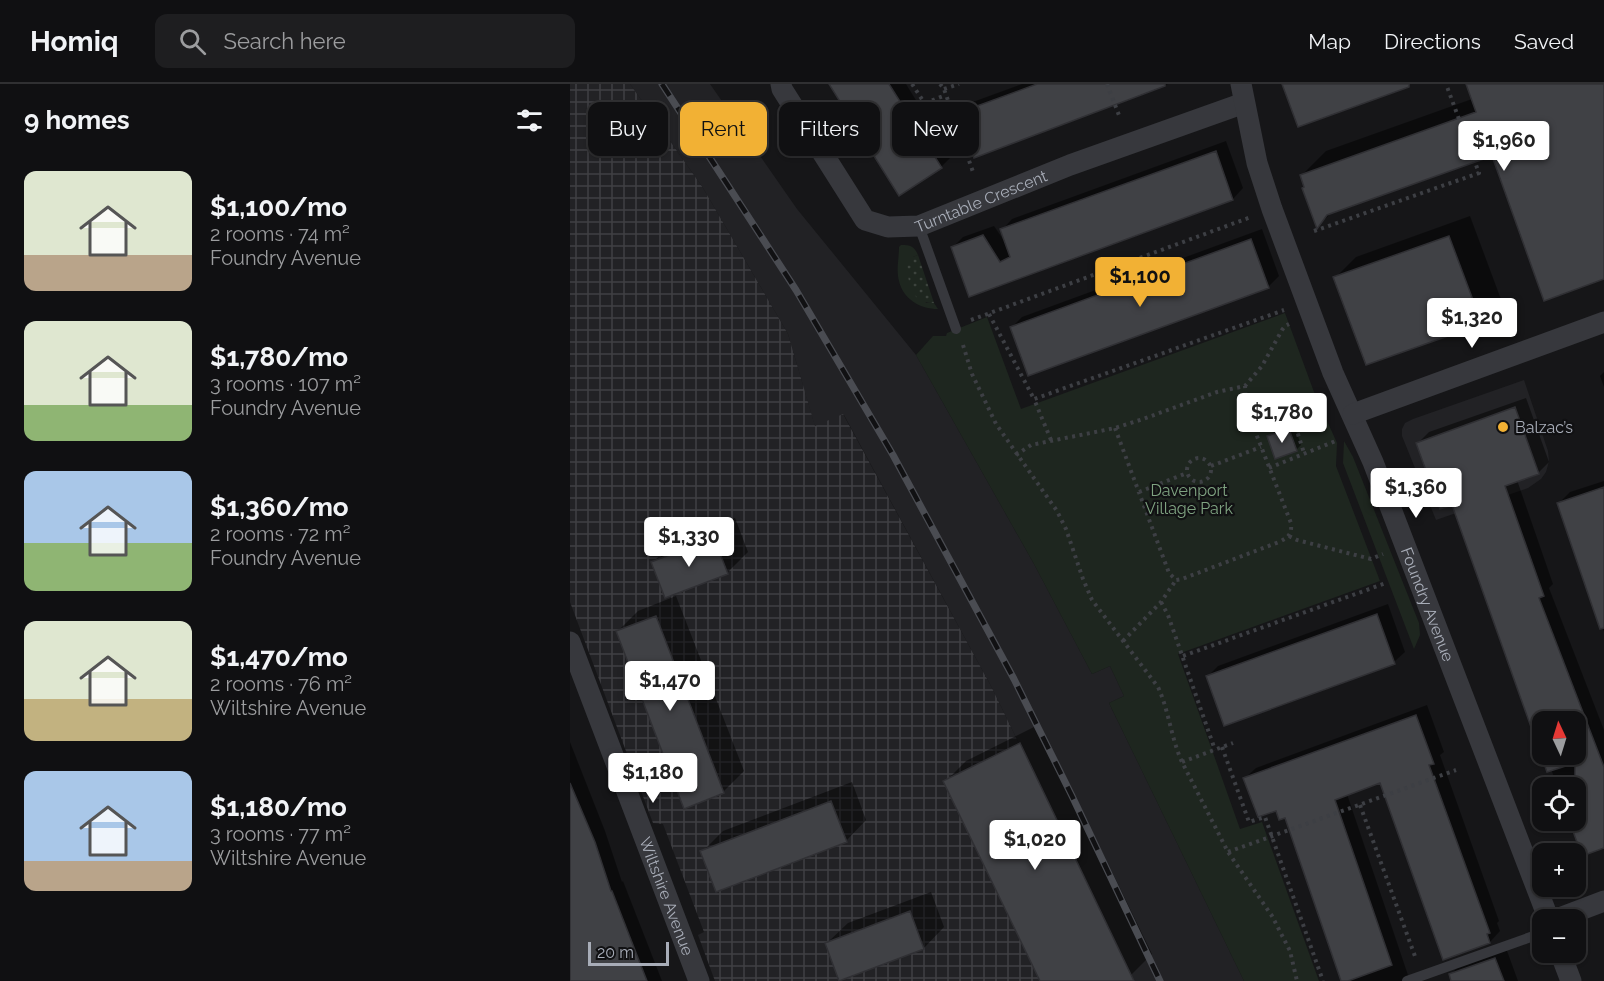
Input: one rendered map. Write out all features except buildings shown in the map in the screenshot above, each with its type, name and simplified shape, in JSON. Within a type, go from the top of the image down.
[{"type":"street","name":"Turntable Crescent","points":[[781,84],[865,219],[888,227],[919,226],[1242,93]]},
{"type":"street","name":"Foundry Avenue","points":[[1242,93],[1257,163],[1311,315],[1342,396],[1353,414],[1373,462],[1545,909]]},
{"type":"street","points":[[1353,414],[1604,322]]},
{"type":"street","name":"Wiltshire Avenue","points":[[570,642],[699,981]]},
{"type":"street","points":[[1583,909],[1604,901]]},
{"type":"street","points":[[1564,963],[1570,981]]},
{"type":"lane","points":[[919,226],[956,329]]},
{"type":"lane","points":[[1407,981],[1532,937]]},
{"type":"path","points":[[912,84],[924,102]]},
{"type":"path","points":[[940,84],[948,102]]},
{"type":"path","points":[[944,89],[958,84]]},
{"type":"path","points":[[1107,84],[1120,118]]},
{"type":"path","points":[[1314,231],[1479,173],[1446,84]]},
{"type":"path","points":[[928,102],[946,95]]},
{"type":"path","points":[[967,156],[973,172]]},
{"type":"path","points":[[971,320],[1255,216]]},
{"type":"path","points":[[1034,399],[1288,308]]},
{"type":"path","points":[[989,314],[1034,399],[1051,440]]},
{"type":"path","points":[[1016,455],[1031,445],[1115,428],[1217,392],[1245,386],[1262,366],[1285,326],[1311,315]]},
{"type":"path","points":[[956,329],[983,400],[996,424],[1057,511],[1092,600],[1158,687],[1165,702],[1182,762],[1228,852],[1272,916],[1290,951],[1297,981]]},
{"type":"path","points":[[1124,641],[1161,602],[1176,580],[1279,542],[1289,536],[1292,531],[1291,523],[1246,408],[1245,386]]},
{"type":"path","points":[[1253,426],[1291,412],[1322,405]]},
{"type":"path","points":[[1291,412],[1304,453]]},
{"type":"path","points":[[1115,428],[1169,573],[1176,580]]},
{"type":"path","points":[[1269,468],[1339,440]]},
{"type":"path","points":[[1211,466],[1261,447]]},
{"type":"path","points":[[1202,458],[1211,466],[1211,474],[1203,482],[1195,481],[1187,473],[1188,465],[1194,459],[1202,458]]},
{"type":"path","points":[[1139,492],[1187,473]]},
{"type":"path","points":[[1289,536],[1371,559],[1405,545]]},
{"type":"path","points":[[1184,656],[1386,582]]},
{"type":"path","points":[[1161,602],[1184,656],[1215,750]]},
{"type":"path","points":[[1182,762],[1233,743]]},
{"type":"path","points":[[1222,747],[1249,822],[1265,817],[1323,981]]},
{"type":"path","points":[[1228,852],[1456,770]]},
{"type":"path","points":[[1360,805],[1422,976]]},
{"type":"shaded area","points":[[570,84],[630,84],[643,102],[588,102],[588,156],[668,156],[668,138],[703,188],[788,334],[815,426],[843,414],[992,688],[1134,981],[715,981],[698,935],[704,932],[663,824],[653,823],[570,602]]},
{"type":"shaded area","points":[[630,84],[710,84],[723,102],[680,102],[680,155],[668,138],[668,102],[643,102]]},
{"type":"shaded area","points":[[681,156],[760,156],[797,209],[916,355],[1034,564],[1092,674],[1110,666],[1124,696],[1109,703],[1244,981],[1134,981],[992,688],[844,415],[815,427],[788,334],[703,188]]},
{"type":"shaded area","points":[[1524,380],[1548,451],[1549,461],[1546,472],[1541,479],[1528,488],[1436,520],[1402,436],[1405,423]]},
{"type":"green space","points":[[901,245],[912,247],[917,252],[918,255],[913,257],[926,303],[934,303],[938,309],[919,305],[904,293],[898,273]]},
{"type":"green space","points":[[918,255],[934,303],[920,300],[915,296],[910,284],[907,263]]},
{"type":"green space","name":"Davenport Village Park","points":[[1285,313],[1314,392],[1337,443],[1336,466],[1380,581],[1178,654],[1240,829],[1262,822],[1319,981],[1244,981],[1109,703],[1124,696],[1110,666],[1092,674],[1034,564],[916,355],[933,336],[946,336],[947,333],[987,317],[1021,409]]},
{"type":"green space","points":[[1344,441],[1353,457],[1419,623],[1420,635],[1414,649],[1343,463]]},
{"type":"railway","points":[[662,84],[796,290],[893,455],[1014,679],[1160,981]]},
{"type":"place","name":"Balzac’s","points":[[1503,427]]}]
